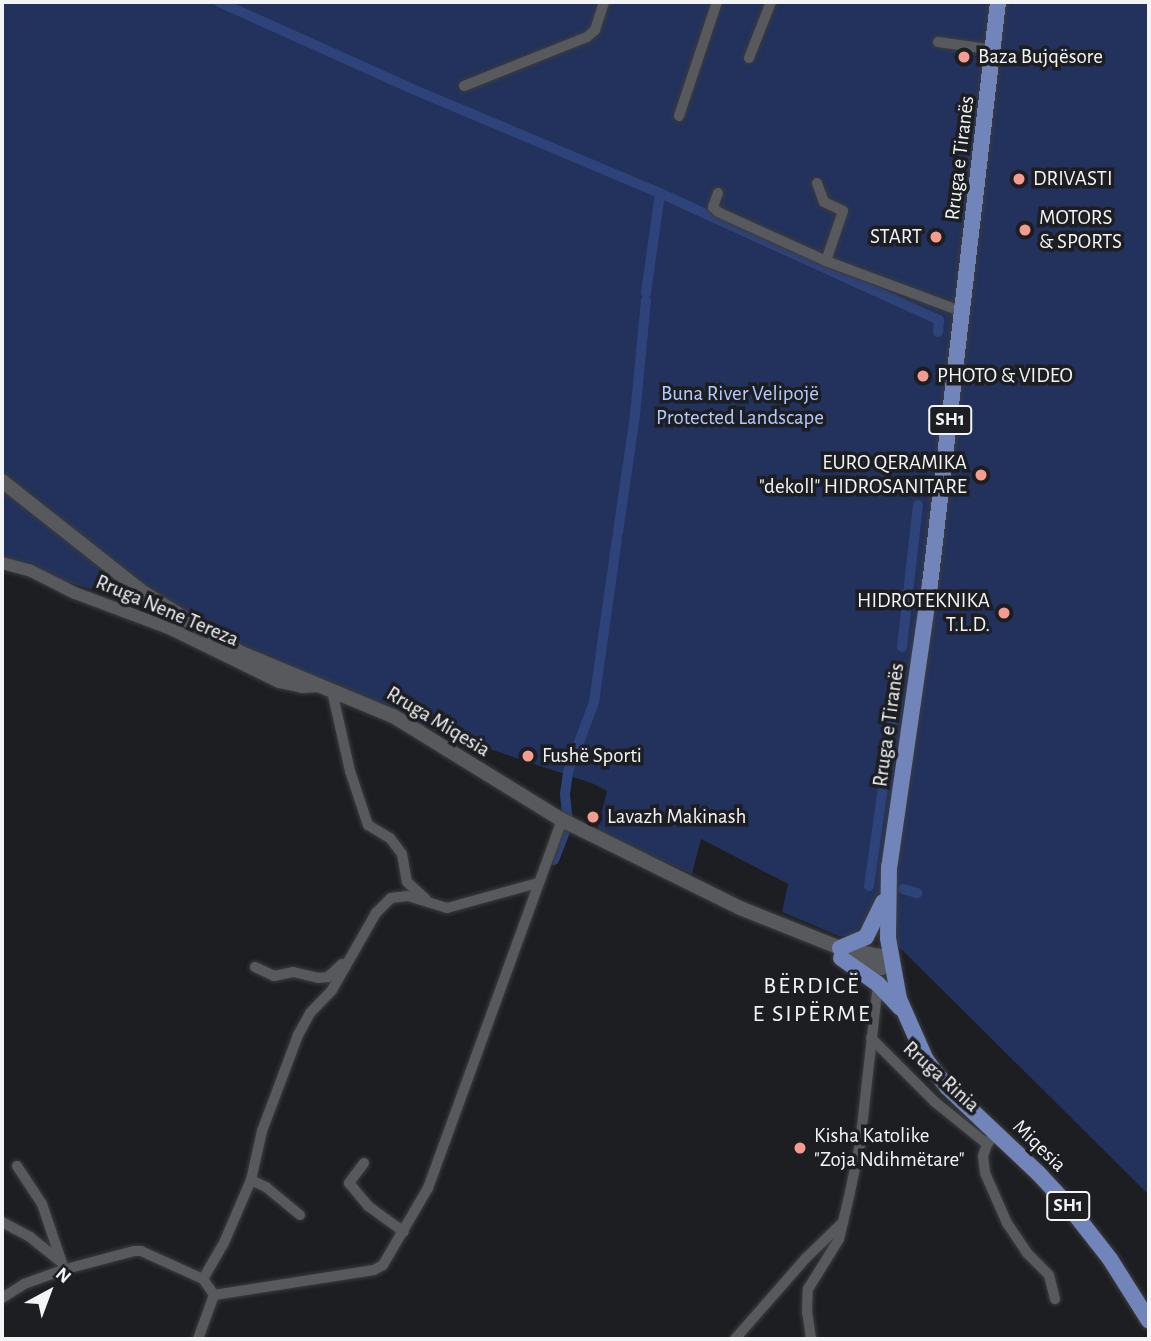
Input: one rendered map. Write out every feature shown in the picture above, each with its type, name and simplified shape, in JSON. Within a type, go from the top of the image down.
[{"type":"main road","name":"Rruga e Tiranës","points":[[887,894],[917,688],[998,2]]},
{"type":"main road","name":"Rruga Miqesia","points":[[2,481],[144,593],[239,652],[414,727],[580,830],[760,916],[841,953],[892,962]]},
{"type":"main road","points":[[887,894],[871,932],[841,953],[878,985],[906,1018]]},
{"type":"main road","name":"SH1","points":[[887,894],[892,962],[906,1018]]},
{"type":"main road","name":"Miqesia","points":[[906,1018],[926,1060],[991,1139],[1038,1173],[1067,1205],[1110,1259],[1149,1321]]},
{"type":"street","points":[[464,86],[587,37],[595,30],[604,2]]},
{"type":"street","points":[[678,116],[717,2]]},
{"type":"street","points":[[749,58],[771,2]]},
{"type":"street","points":[[938,42],[994,50]]},
{"type":"street","points":[[817,183],[824,202],[843,211],[826,261]]},
{"type":"street","points":[[718,193],[713,207],[718,212],[826,261],[963,312]]},
{"type":"street","name":"Rruga Nene Tereza","points":[[2,563],[29,570],[75,593],[171,629],[279,682],[326,688]]},
{"type":"street","points":[[326,688],[368,825],[390,838],[402,854],[407,882],[428,901]]},
{"type":"street","points":[[214,1295],[374,1270],[383,1265],[428,1188],[538,883],[564,821]]},
{"type":"street","points":[[203,1279],[223,1245],[251,1180],[262,1131],[298,1035],[310,1013],[332,990],[376,913],[391,898],[408,896],[447,908],[538,883]]},
{"type":"street","points":[[255,967],[274,976],[293,972],[318,978],[328,977],[354,952]]},
{"type":"street","points":[[811,1339],[807,1312],[808,1289],[839,1239],[843,1222],[860,1144],[878,985]]},
{"type":"street","name":"Rruga Rinia","points":[[871,1038],[935,1102],[991,1139]]},
{"type":"street","points":[[991,1139],[983,1163],[999,1206],[1027,1253],[1049,1275],[1055,1299]]},
{"type":"street","points":[[364,1163],[349,1183],[368,1206],[404,1232]]},
{"type":"street","points":[[18,1166],[42,1204],[64,1266]]},
{"type":"street","points":[[251,1180],[266,1187],[300,1215]]},
{"type":"street","points":[[2,1222],[30,1237],[64,1266]]},
{"type":"street","points":[[735,1339],[806,1258],[843,1222]]},
{"type":"street","points":[[2,1298],[24,1284],[64,1266],[141,1251],[203,1279],[214,1295]]},
{"type":"street","points":[[198,1339],[214,1295]]},
{"type":"green space","name":"Buna River Velipojë Protected Landscape","points":[[2,2],[1149,2],[1149,1195],[882,930],[865,922],[865,928],[852,937],[839,936],[782,912],[788,884],[701,839],[692,874],[597,831],[607,791],[594,784],[391,716],[269,659],[108,594],[2,563]]},
{"type":"waterway","points":[[219,2],[410,88],[660,193],[939,320],[938,332]]},
{"type":"waterway","points":[[646,293],[660,193]]},
{"type":"waterway","points":[[618,532],[635,415],[646,301]]},
{"type":"waterway","points":[[902,647],[918,505]]},
{"type":"waterway","points":[[554,860],[568,823],[565,794],[568,772],[594,702],[617,539]]},
{"type":"waterway","points":[[869,886],[900,668]]},
{"type":"waterway","points":[[903,889],[917,893]]},
{"type":"place","name":"Baza Bujqësore","points":[[964,57]]},
{"type":"place","name":"DRIVASTI","points":[[1019,179]]},
{"type":"place","name":"MOTORS & SPORTS","points":[[1025,230]]},
{"type":"place","name":"START","points":[[936,237]]},
{"type":"place","name":"PHOTO & VIDEO","points":[[923,376]]},
{"type":"place","name":"EURO QERAMIKA \"dekoll\" HIDROSANITARE","points":[[981,475]]},
{"type":"place","name":"HIDROTEKNIKA T.L.D.","points":[[1004,613]]},
{"type":"place","name":"Fushë Sporti","points":[[528,756]]},
{"type":"place","name":"Lavazh Makinash","points":[[593,817]]},
{"type":"place","name":"Kisha Katolike \"Zoja Ndihmëtare\"","points":[[800,1148]]},
{"type":"district","name":"BËRDICË E SIPËRME","points":[[812,1001]]}]
